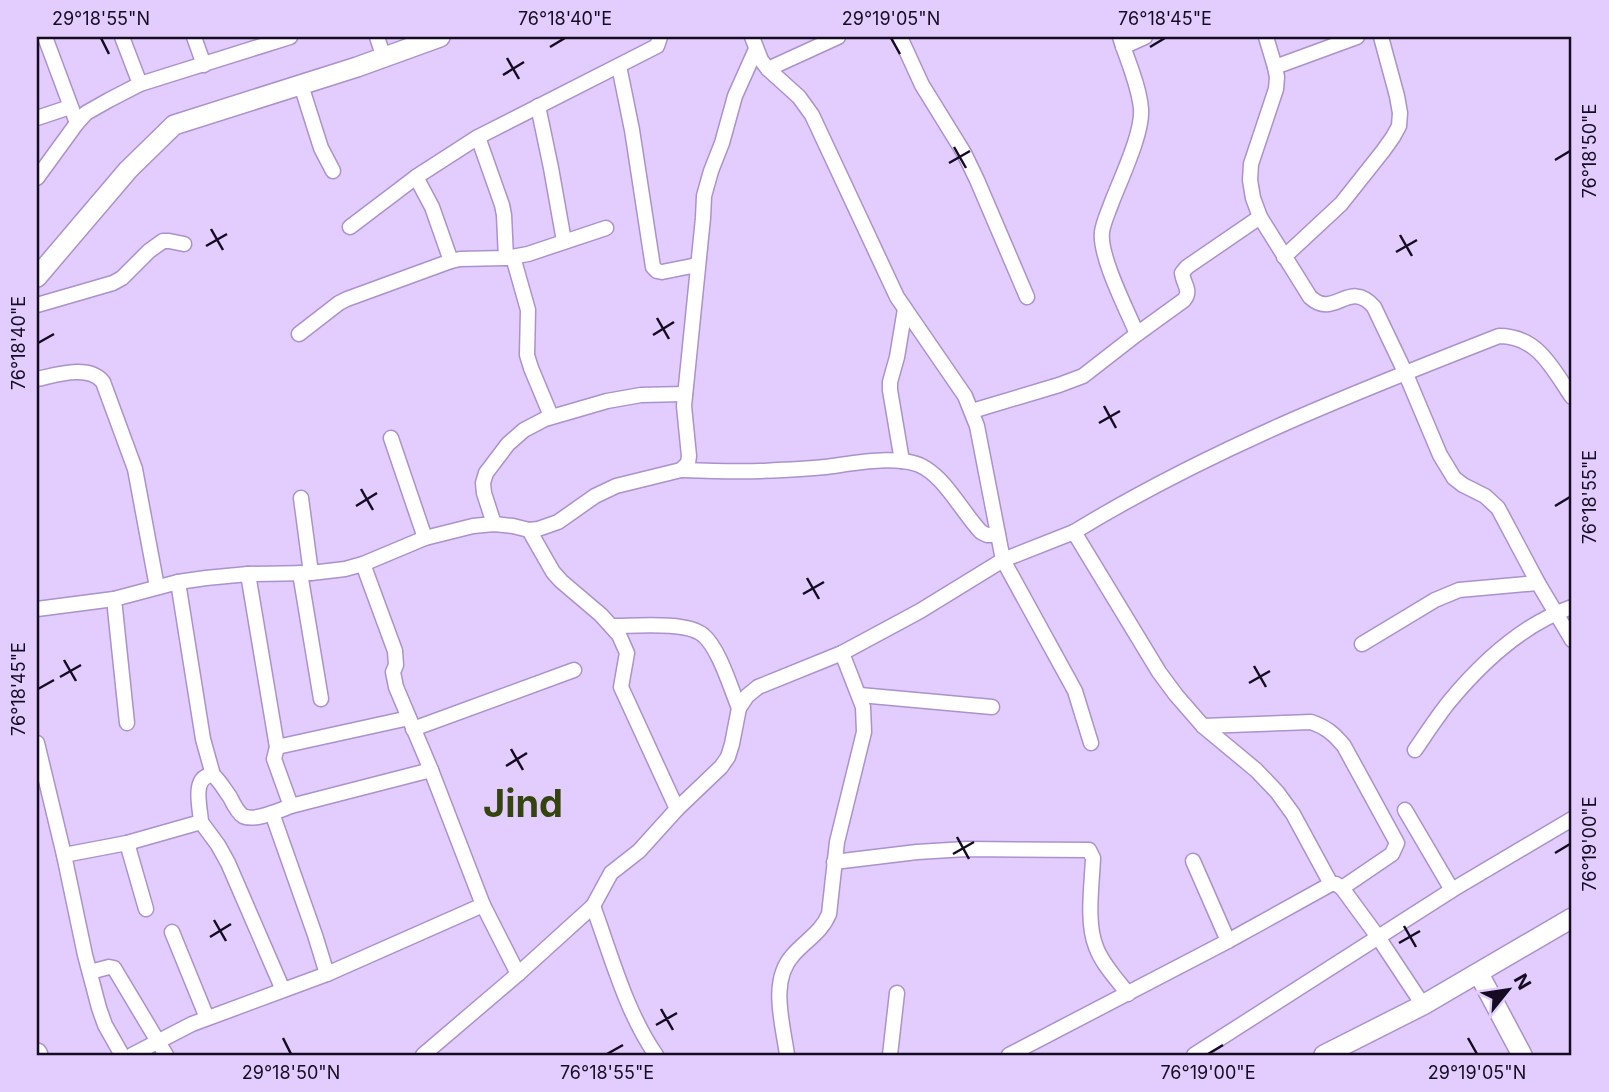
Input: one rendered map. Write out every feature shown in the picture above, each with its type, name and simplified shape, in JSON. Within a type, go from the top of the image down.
[{"type":"main road","points":[[37,277],[128,170],[173,125],[384,58],[440,37]]},
{"type":"main road","points":[[1324,1055],[1423,1005],[1572,918]]},
{"type":"main road","points":[[1479,974],[1522,1055]]},
{"type":"street","points":[[45,37],[77,123]]},
{"type":"street","points":[[122,37],[140,84]]},
{"type":"street","points":[[194,37],[204,65]]},
{"type":"street","points":[[37,178],[86,113],[140,84],[290,37]]},
{"type":"street","points":[[377,37],[384,58]]},
{"type":"street","points":[[350,227],[416,177],[478,138],[657,46],[660,37]]},
{"type":"street","points":[[768,69],[838,37]]},
{"type":"street","points":[[900,37],[922,85],[964,153],[1027,297]]},
{"type":"street","points":[[1137,334],[1106,260],[1102,232],[1138,133],[1141,111],[1138,93],[1121,42],[1145,37]]},
{"type":"street","points":[[1266,37],[1277,77],[1276,89],[1251,164],[1253,198],[1260,216],[1284,257],[1317,304],[1326,305],[1360,296],[1374,307],[1447,467],[1454,478],[1485,496],[1498,508],[1572,640]]},
{"type":"street","points":[[1275,67],[1357,37]]},
{"type":"street","points":[[1284,257],[1341,204],[1399,126],[1397,96],[1381,37]]},
{"type":"street","points":[[754,43],[768,69],[799,97],[812,115],[905,309],[965,396],[976,426],[1003,560],[1075,691],[1091,743]]},
{"type":"street","points":[[681,470],[688,463],[689,456],[685,394],[704,196],[754,43]]},
{"type":"street","points":[[619,66],[653,267],[662,272],[697,265]]},
{"type":"street","points":[[301,85],[321,148],[333,171]]},
{"type":"street","points":[[538,106],[564,241]]},
{"type":"street","points":[[37,118],[70,107]]},
{"type":"street","points":[[478,138],[502,205],[509,258],[528,310],[527,355],[551,416]]},
{"type":"street","points":[[416,177],[432,207],[451,261]]},
{"type":"street","points":[[972,411],[1083,376],[1184,300],[1188,289],[1182,273],[1187,267],[1260,216]]},
{"type":"street","points":[[299,334],[339,303],[451,261],[509,258],[528,254],[606,228]]},
{"type":"street","points":[[37,305],[113,283],[163,241],[184,244]]},
{"type":"street","points":[[902,461],[890,382],[905,309]]},
{"type":"street","points":[[423,1055],[519,974],[593,906],[611,873],[647,844],[677,809],[721,767],[733,744],[739,708],[747,696],[758,687],[842,653],[920,611],[1003,560],[1074,533],[1140,493],[1220,452],[1405,372],[1499,335],[1523,340],[1537,350],[1572,397]]},
{"type":"street","points":[[37,379],[85,372],[99,376],[103,382],[135,469],[157,587]]},
{"type":"street","points":[[494,524],[484,493],[486,472],[508,443],[524,430],[551,416],[626,397],[685,394]]},
{"type":"street","points":[[391,438],[425,538]]},
{"type":"street","points":[[37,609],[114,599],[178,582],[248,574],[345,569],[425,538],[473,526],[494,524],[538,529],[558,522],[595,496],[616,486],[681,470],[760,471],[891,460],[910,462],[924,467],[981,532],[998,535]]},
{"type":"street","points":[[301,498],[306,573],[321,699]]},
{"type":"street","points":[[529,530],[553,572],[619,635],[626,653],[621,687],[677,809]]},
{"type":"street","points":[[1074,533],[1159,672],[1192,715],[1277,792],[1337,886],[1378,937],[1423,1005]]},
{"type":"street","points":[[363,564],[397,658],[393,677],[484,905],[519,974]]},
{"type":"street","points":[[248,574],[277,747],[275,759],[291,806]]},
{"type":"street","points":[[178,582],[203,739],[213,775],[244,817],[272,813],[431,770]]},
{"type":"street","points":[[1362,644],[1442,597],[1459,590],[1538,583]]},
{"type":"street","points":[[114,599],[127,723]]},
{"type":"street","points":[[1415,750],[1448,703],[1517,636],[1555,613],[1572,607]]},
{"type":"street","points":[[612,626],[681,626],[705,636],[715,650],[739,708]]},
{"type":"street","points":[[787,1055],[779,997],[781,976],[791,956],[819,932],[829,914],[837,842],[864,732],[860,695],[842,653]]},
{"type":"street","points":[[277,747],[411,724],[574,670]]},
{"type":"street","points":[[860,695],[992,707]]},
{"type":"street","points":[[1010,1055],[1337,886],[1392,854],[1397,843],[1345,746],[1324,726],[1311,722],[1203,726]]},
{"type":"street","points":[[37,743],[90,972],[105,1026],[122,1055]]},
{"type":"street","points":[[213,775],[200,779],[198,786],[201,822],[228,863],[283,990]]},
{"type":"street","points":[[1405,810],[1452,890]]},
{"type":"street","points":[[272,813],[327,974]]},
{"type":"street","points":[[1194,1055],[1452,890],[1572,819]]},
{"type":"street","points":[[64,855],[127,843],[201,822]]},
{"type":"street","points":[[127,843],[146,909]]},
{"type":"street","points":[[834,862],[967,849],[1090,850],[1093,858],[1092,936],[1097,950],[1128,994]]},
{"type":"street","points":[[1192,861],[1228,941]]},
{"type":"street","points":[[132,1055],[206,1018],[327,974],[484,905]]},
{"type":"street","points":[[593,906],[631,1009],[656,1055]]},
{"type":"street","points":[[172,932],[206,1018]]},
{"type":"street","points":[[90,972],[114,968],[166,1055]]},
{"type":"street","points":[[890,1055],[897,993]]},
{"type":"district","name":"Jind","points":[[523,804]]}]
